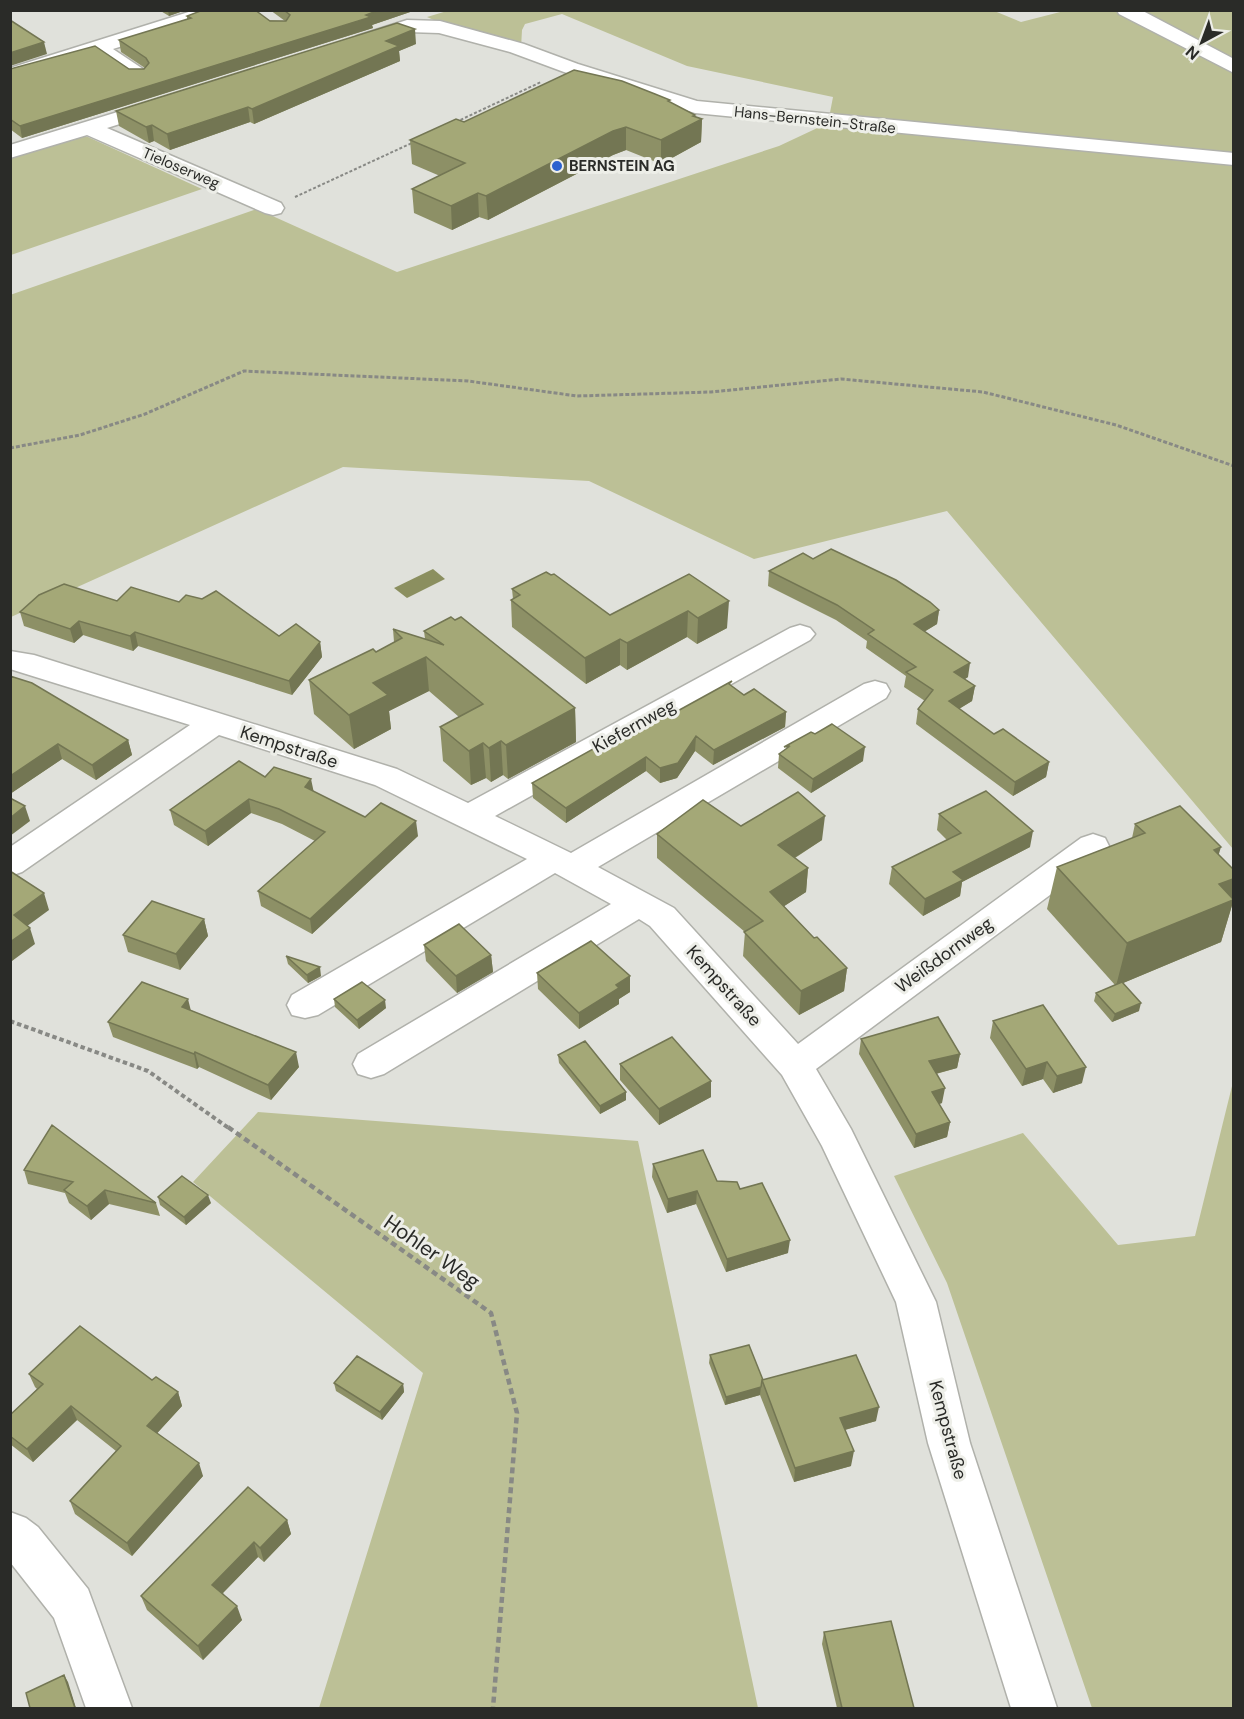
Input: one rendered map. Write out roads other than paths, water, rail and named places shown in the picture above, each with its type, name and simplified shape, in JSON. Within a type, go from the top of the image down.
[{"type":"street","points":[[10,75],[216,10]]},
{"type":"street","points":[[1126,10],[1233,67]]},
{"type":"street","name":"Hans-Bernstein-Straße","points":[[350,44],[407,26],[440,27],[517,48],[571,68],[695,106],[874,126],[1233,160]]},
{"type":"street","points":[[97,47],[139,75]]},
{"type":"street","points":[[12,150],[180,99]]},
{"type":"street","name":"Tieloserweg","points":[[89,128],[273,208]]},
{"type":"street","points":[[1233,160],[1230,168],[1233,183]]},
{"type":"street","name":"Kiefernweg","points":[[467,818],[800,634]]},
{"type":"street","name":"Kempstraße","points":[[10,660],[24,662],[386,777],[562,863],[662,917],[795,1065],[838,1140],[916,1302],[950,1443],[1034,1708]]},
{"type":"street","points":[[305,1005],[875,691]]},
{"type":"street","points":[[10,864],[33,851],[215,723]]},
{"type":"street","name":"Weißdornweg","points":[[795,1065],[1093,846]]},
{"type":"street","points":[[371,1064],[638,904]]},
{"type":"street","points":[[10,1533],[22,1542],[72,1605],[109,1708]]},
{"type":"place","name":"BERNSTEIN AG","points":[[557,166]]}]
